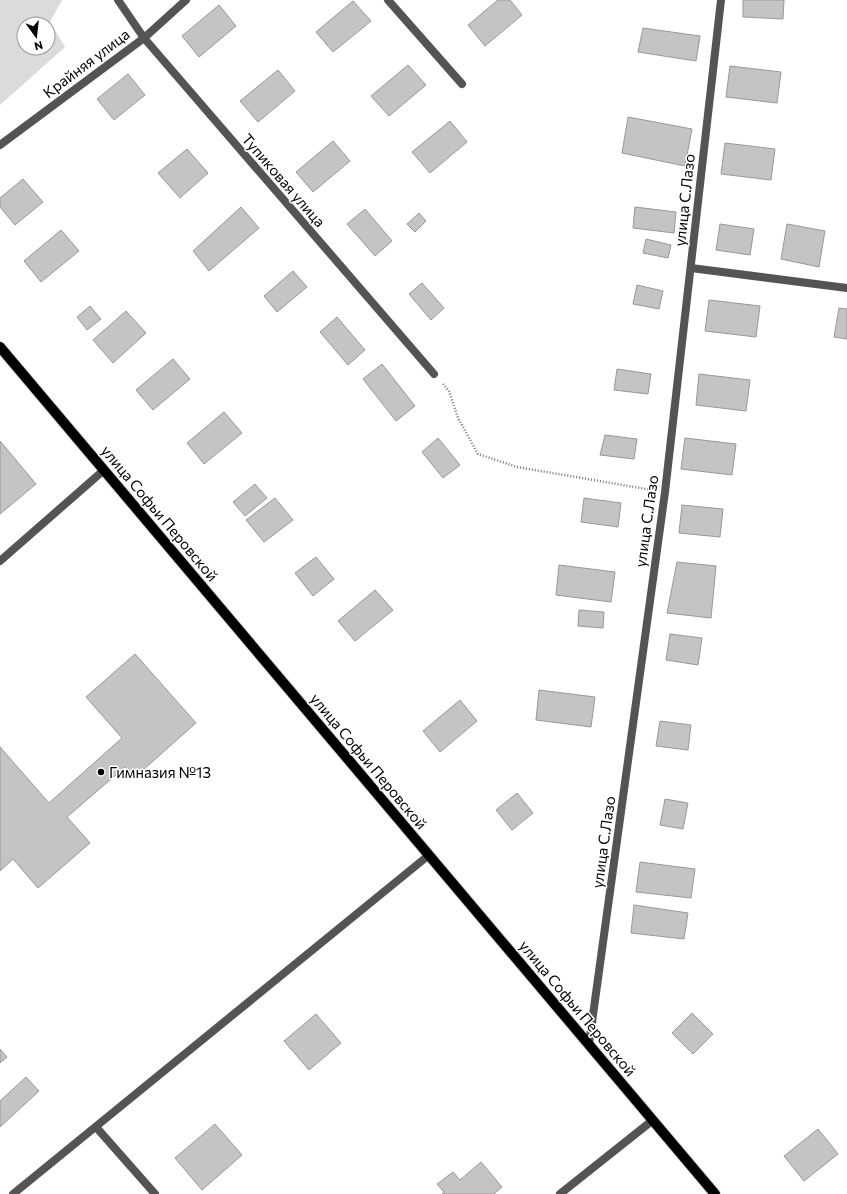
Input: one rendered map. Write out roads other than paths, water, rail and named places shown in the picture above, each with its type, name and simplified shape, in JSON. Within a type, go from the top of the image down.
[{"type":"main road","name":"улица Софьи Перовской","points":[[0,347],[714,1194]]},
{"type":"street","name":"Тупиковая улица","points":[[118,0],[144,38],[434,374]]},
{"type":"street","name":"Крайняя улица","points":[[0,144],[144,38],[186,0]]},
{"type":"street","points":[[388,0],[462,84]]},
{"type":"street","name":"улица С.Лазо","points":[[589,1044],[665,492],[721,0]]},
{"type":"street","points":[[691,268],[847,288]]},
{"type":"street","points":[[0,561],[104,470]]},
{"type":"street","points":[[13,1194],[429,855]]},
{"type":"street","points":[[560,1194],[653,1120]]},
{"type":"street","points":[[96,1127],[155,1194]]},
{"type":"place","name":"Гимназия №13","points":[[101,772]]}]
